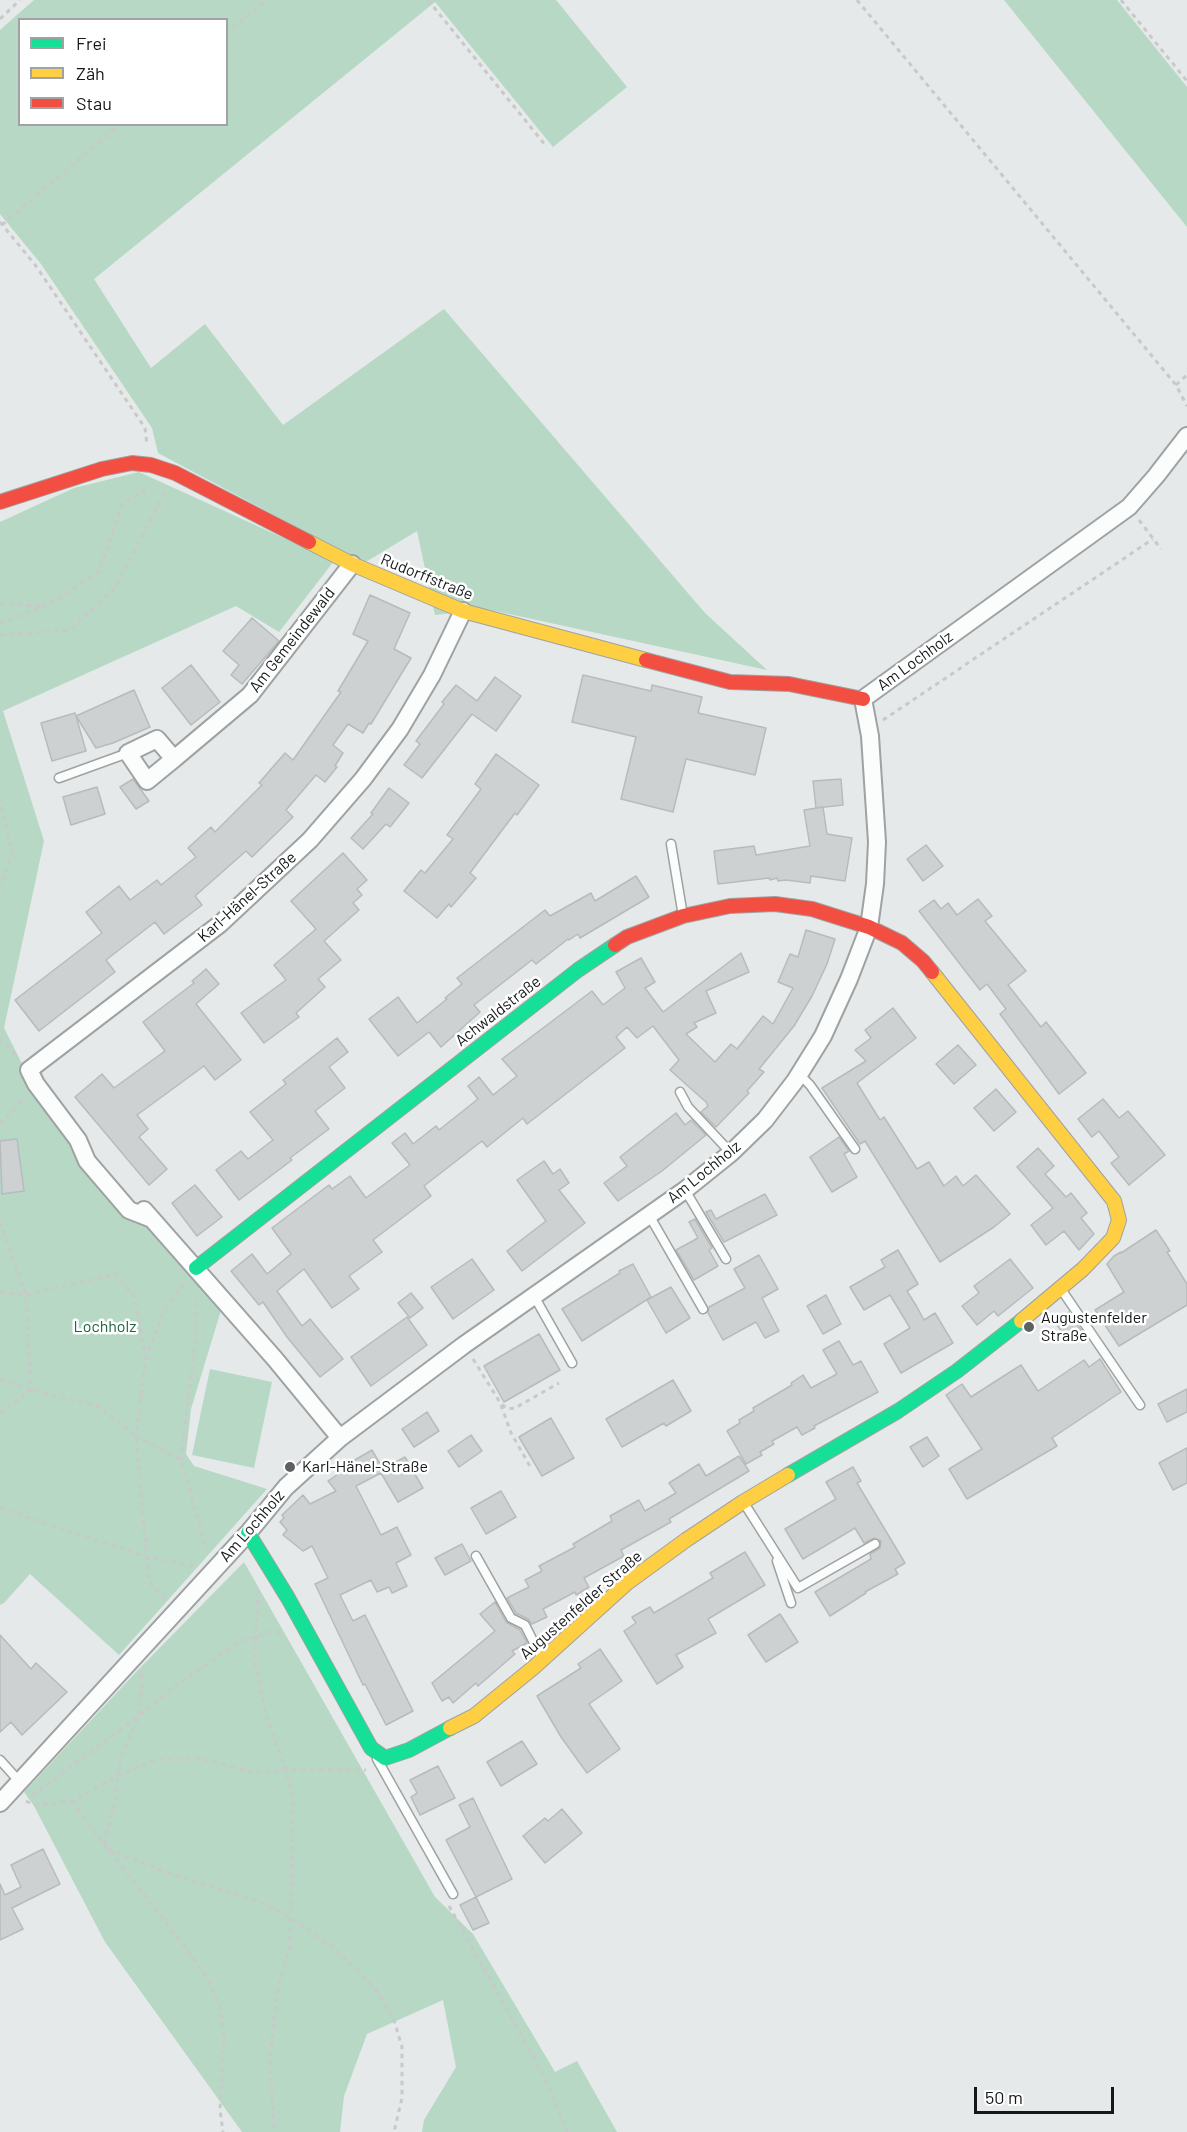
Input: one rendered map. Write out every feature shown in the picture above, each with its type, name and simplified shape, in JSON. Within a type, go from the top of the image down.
[{"type":"street","name":"Am Lochholz","points":[[10,1792],[248,1533],[286,1487],[340,1438],[464,1345],[685,1191],[731,1153],[765,1120],[799,1074],[823,1036],[869,927],[876,884],[877,842],[868,730],[863,699],[1129,507],[1187,436]]},
{"type":"street","name":"Rudorffstraße","points":[[0,502],[102,469],[132,463],[151,465],[175,472],[352,564],[463,611],[730,682],[789,684],[863,699]]},
{"type":"street","name":"Am Gemeindewald","points":[[128,753],[147,781],[250,695],[352,564]]},
{"type":"street","name":"Karl-Hänel-Straße","points":[[33,1077],[220,924],[310,840],[363,779],[400,729],[432,675],[463,611]]},
{"type":"street","points":[[128,753],[157,739],[174,759]]},
{"type":"street","name":"Achwaldstraße","points":[[196,1268],[578,970],[627,937],[683,916],[730,906],[775,904],[812,909],[869,927]]},
{"type":"street","name":"Augustenfelder Straße","points":[[371,1748],[385,1758],[409,1750],[474,1716],[542,1660],[627,1583],[744,1502],[898,1411],[957,1371],[1061,1289],[1113,1238],[1119,1220],[1114,1201],[923,961],[902,943],[869,927]]},
{"type":"street","points":[[33,1077],[78,1140],[87,1161],[129,1210],[152,1219],[275,1359],[340,1438]]},
{"type":"street","points":[[248,1533],[288,1598],[371,1748]]},
{"type":"lane","points":[[59,778],[128,753]]},
{"type":"lane","points":[[670,844],[683,916]]},
{"type":"lane","points":[[799,1074],[810,1085],[855,1149]]},
{"type":"lane","points":[[680,1092],[688,1107],[731,1153]]},
{"type":"lane","points":[[685,1191],[726,1259]]},
{"type":"lane","points":[[649,1215],[703,1309]]},
{"type":"lane","points":[[1061,1289],[1140,1405]]},
{"type":"lane","points":[[534,1296],[572,1363]]},
{"type":"lane","points":[[744,1502],[798,1588],[875,1544]]},
{"type":"lane","points":[[773,1549],[791,1604]]},
{"type":"lane","points":[[476,1556],[511,1618],[525,1626],[542,1660]]},
{"type":"lane","points":[[371,1748],[453,1894]]},
{"type":"lane","points":[[0,1760],[10,1792]]},
{"type":"path","points":[[0,19],[20,0]]},
{"type":"path","points":[[228,32],[266,0]]},
{"type":"path","points":[[428,0],[546,146]]},
{"type":"path","points":[[857,0],[1176,385],[1187,406]]},
{"type":"path","points":[[1121,0],[1187,81]]},
{"type":"path","points":[[118,126],[1,223],[36,266],[145,428],[151,465]]},
{"type":"path","points":[[1176,385],[1187,375]]},
{"type":"path","points":[[0,623],[46,606],[99,572],[123,503],[175,472]]},
{"type":"path","points":[[0,635],[70,630],[115,588],[175,472]]},
{"type":"path","points":[[1129,507],[1161,549]]},
{"type":"path","points":[[868,730],[1153,539]]},
{"type":"path","points":[[0,604],[46,606]]},
{"type":"path","points":[[0,798],[12,853],[0,887]]},
{"type":"path","points":[[0,1038],[33,1077],[0,1124]]},
{"type":"path","points":[[0,1222],[26,1294],[31,1390]]},
{"type":"path","points":[[175,1610],[149,1582],[136,1437],[146,1358],[165,1308],[196,1268]]},
{"type":"path","points":[[0,1508],[147,1557],[212,1570],[181,1460],[195,1346],[196,1268]]},
{"type":"path","points":[[0,1292],[26,1294],[116,1274],[135,1298],[146,1358]]},
{"type":"path","points":[[464,1345],[501,1404],[511,1433],[531,1468]]},
{"type":"path","points":[[0,1380],[31,1390],[96,1405],[136,1437],[181,1460]]},
{"type":"path","points":[[501,1404],[508,1409],[515,1408],[559,1383]]},
{"type":"path","points":[[0,1413],[31,1390]]},
{"type":"path","points":[[258,1588],[255,1663],[267,1719],[286,1770],[293,1798],[290,1946],[277,1993],[270,2059],[274,2132]]},
{"type":"path","points":[[26,1801],[138,1718],[174,1687],[239,1641],[274,1631],[311,1642]]},
{"type":"path","points":[[104,1844],[115,1803],[121,1758],[138,1718],[142,1688],[140,1648]]},
{"type":"path","points":[[10,1792],[34,1806],[73,1801],[117,1776],[156,1760],[202,1759],[256,1773],[286,1770],[370,1770],[379,1762]]},
{"type":"path","points":[[73,1801],[82,1816],[207,1978],[220,2007],[224,2036],[220,2110],[224,2132]]},
{"type":"path","points":[[108,1849],[163,1871],[262,1904],[290,1917],[335,1949],[353,1966],[375,1988],[393,2017],[402,2047],[402,2098],[394,2132]]},
{"type":"path","points":[[448,1904],[544,2076],[567,2132]]},
{"type":"green space","points":[[34,0],[556,0],[627,87],[553,147],[435,2],[94,279],[151,368],[205,324],[283,425],[444,309],[705,613],[767,670],[486,609],[435,615],[417,531],[364,563],[158,453],[152,428],[41,264],[0,214],[0,30]]},
{"type":"green space","points":[[1004,0],[1117,0],[1187,87],[1187,227]]},
{"type":"green space","name":"Lochholz","points":[[139,472],[334,561],[279,632],[236,606],[3,711],[44,841],[4,1028],[44,1107],[196,1268],[222,1307],[191,1409],[186,1454],[194,1466],[267,1489],[119,1655],[30,1574],[0,1605],[0,522],[74,488]]},
{"type":"green space","points":[[210,1369],[272,1382],[254,1468],[192,1455]]},
{"type":"green space","points":[[244,1562],[435,1897],[473,1934],[555,2072],[577,2061],[617,2132],[422,2132],[424,2120],[456,2067],[443,2000],[367,2034],[344,2096],[340,2132],[242,2132],[105,1942],[34,1806],[24,1792],[137,1671]]},
{"type":"building","points":[[370,595],[410,613],[394,649],[411,658],[371,724],[369,723],[363,733],[348,724],[333,745],[343,753],[335,766],[337,767],[325,782],[316,775],[286,810],[293,817],[252,857],[246,851],[195,896],[202,905],[164,934],[155,922],[106,960],[115,972],[39,1031],[15,1000],[102,933],[86,912],[119,886],[130,900],[157,880],[161,885],[196,857],[188,848],[211,827],[215,832],[262,785],[259,783],[285,753],[293,760],[341,692],[338,691],[368,641],[353,634]]},
{"type":"building","points":[[252,618],[279,641],[242,684],[231,675],[239,665],[223,651]]},
{"type":"building","points":[[191,665],[220,702],[191,725],[162,688]]},
{"type":"building","points":[[583,675],[651,691],[652,685],[702,697],[698,713],[766,728],[755,775],[686,759],[673,812],[621,799],[636,737],[572,722]]},
{"type":"building","points":[[495,677],[521,696],[496,731],[472,714],[422,778],[404,765],[420,744],[416,741],[456,685],[477,701]]},
{"type":"building","points":[[134,690],[150,727],[96,748],[76,716]]},
{"type":"building","points":[[75,713],[86,751],[52,761],[41,723]]},
{"type":"building","points":[[496,754],[539,785],[470,873],[476,878],[451,907],[449,904],[437,918],[404,891],[421,870],[425,873],[453,839],[447,835],[481,789],[475,784]]},
{"type":"building","points":[[133,779],[149,801],[136,809],[120,787]]},
{"type":"building","points":[[841,779],[843,805],[816,808],[813,781]]},
{"type":"building","points":[[97,787],[105,814],[71,825],[63,797]]},
{"type":"building","points":[[389,788],[409,803],[390,827],[386,824],[363,849],[351,838],[373,814],[371,813]]},
{"type":"building","points":[[823,807],[827,834],[852,838],[845,881],[811,876],[810,883],[778,881],[777,878],[770,880],[769,878],[718,884],[714,851],[754,846],[756,855],[810,846],[804,810]]},
{"type":"building","points":[[926,845],[943,866],[923,881],[907,859]]},
{"type":"building","points":[[343,853],[367,880],[357,889],[362,895],[353,903],[359,910],[324,941],[341,960],[318,979],[325,987],[296,1013],[299,1017],[264,1043],[241,1013],[286,980],[274,965],[316,929],[291,901]]},
{"type":"building","points":[[636,876],[649,897],[580,938],[578,934],[568,939],[536,964],[532,960],[474,1005],[480,1012],[441,1047],[429,1032],[398,1056],[369,1019],[398,997],[417,1023],[462,984],[457,978],[545,910],[550,916],[591,893],[595,901]]},
{"type":"building","points":[[978,899],[992,916],[985,921],[1026,971],[1008,985],[1041,1027],[1046,1022],[1086,1073],[1059,1094],[1000,1014],[1006,1009],[987,984],[980,990],[919,911],[934,900],[941,909],[948,903],[957,915]]},
{"type":"building","points":[[806,930],[835,939],[827,964],[794,1026],[759,1069],[764,1072],[747,1091],[749,1093],[716,1127],[701,1112],[708,1106],[706,1102],[670,1070],[679,1060],[653,1026],[637,1038],[627,1027],[616,1037],[625,1048],[527,1124],[523,1118],[487,1147],[482,1141],[424,1186],[431,1196],[373,1240],[382,1252],[349,1276],[359,1289],[332,1308],[304,1269],[277,1291],[302,1326],[310,1319],[343,1359],[320,1377],[287,1337],[263,1302],[259,1305],[231,1271],[252,1254],[267,1274],[291,1254],[272,1228],[329,1185],[332,1189],[350,1176],[366,1198],[410,1165],[392,1143],[405,1133],[413,1144],[436,1126],[439,1130],[478,1099],[468,1086],[479,1077],[493,1095],[517,1076],[502,1059],[592,991],[603,1005],[625,988],[616,972],[641,958],[655,982],[645,988],[663,1012],[741,953],[749,972],[706,991],[716,1013],[694,1023],[697,1027],[686,1034],[715,1062],[731,1044],[737,1049],[763,1016],[773,1024],[793,988],[778,982],[790,954],[798,957]]},
{"type":"building","points":[[206,969],[219,984],[196,1004],[241,1060],[215,1080],[204,1066],[137,1115],[148,1129],[139,1137],[167,1169],[149,1185],[75,1097],[102,1074],[114,1088],[165,1051],[143,1022],[194,983],[192,981]]},
{"type":"building","points":[[893,1008],[916,1038],[857,1083],[880,1120],[884,1117],[917,1169],[929,1162],[944,1186],[956,1176],[963,1186],[976,1175],[1010,1214],[940,1262],[865,1141],[860,1144],[822,1088],[866,1061],[855,1050],[871,1038],[865,1030]]},
{"type":"building","points":[[337,1038],[348,1052],[329,1067],[345,1088],[315,1111],[329,1129],[239,1200],[216,1170],[241,1151],[248,1159],[273,1140],[250,1112],[286,1084],[283,1080]]},
{"type":"building","points":[[958,1045],[976,1065],[954,1084],[936,1064]]},
{"type":"building","points":[[996,1089],[1016,1112],[994,1131],[974,1108]]},
{"type":"building","points":[[1103,1099],[1119,1118],[1128,1111],[1165,1155],[1129,1185],[1111,1163],[1119,1157],[1099,1131],[1092,1137],[1078,1119]]},
{"type":"building","points":[[676,1113],[685,1125],[691,1120],[706,1135],[662,1171],[618,1201],[604,1183],[627,1166],[620,1157]]},
{"type":"building","points":[[839,1137],[849,1151],[844,1154],[857,1177],[832,1192],[810,1157]]},
{"type":"building","points":[[17,1139],[24,1191],[2,1194],[0,1141]]},
{"type":"building","points":[[1038,1148],[1054,1166],[1045,1174],[1066,1197],[1071,1193],[1087,1213],[1081,1218],[1094,1234],[1079,1250],[1064,1231],[1046,1245],[1031,1225],[1053,1208],[1017,1167]]},
{"type":"building","points":[[544,1161],[553,1174],[560,1169],[569,1183],[559,1190],[585,1223],[522,1271],[507,1251],[546,1221],[517,1180]]},
{"type":"building","points":[[195,1185],[222,1217],[197,1236],[172,1203]]},
{"type":"building","points":[[765,1194],[777,1215],[724,1242],[706,1212],[711,1210],[716,1219]]},
{"type":"building","points":[[695,1219],[712,1248],[709,1250],[718,1266],[694,1280],[676,1250],[698,1238],[689,1222]]},
{"type":"building","points":[[1156,1230],[1187,1284],[1187,1305],[1119,1346],[1095,1310],[1124,1292],[1107,1264],[1114,1256]]},
{"type":"building","points":[[898,1250],[918,1284],[907,1291],[924,1320],[935,1313],[953,1343],[901,1373],[884,1344],[910,1328],[890,1295],[864,1310],[850,1287],[885,1267],[881,1260]]},
{"type":"building","points":[[759,1255],[778,1289],[762,1298],[779,1331],[765,1338],[756,1322],[723,1340],[708,1313],[709,1307],[745,1288],[734,1269]]},
{"type":"building","points":[[472,1259],[494,1290],[453,1319],[431,1287]]},
{"type":"building","points":[[1010,1259],[1033,1288],[998,1316],[994,1311],[977,1325],[962,1306],[979,1293],[974,1286]]},
{"type":"building","points":[[633,1264],[651,1297],[582,1341],[562,1309]]},
{"type":"building","points":[[671,1287],[690,1318],[666,1333],[647,1300]]},
{"type":"building","points":[[411,1293],[423,1308],[410,1318],[398,1303]]},
{"type":"building","points":[[826,1295],[841,1324],[823,1334],[807,1306]]},
{"type":"building","points":[[1069,1312],[1081,1330],[1067,1339],[1055,1322]]},
{"type":"building","points":[[407,1317],[427,1345],[371,1386],[351,1357]]},
{"type":"building","points":[[539,1334],[560,1370],[504,1402],[484,1366]]},
{"type":"building","points":[[839,1341],[853,1365],[861,1361],[878,1392],[814,1426],[815,1428],[802,1435],[797,1427],[772,1441],[774,1444],[760,1452],[762,1455],[746,1464],[727,1431],[754,1411],[753,1408],[792,1385],[791,1383],[803,1375],[811,1388],[837,1374],[823,1350]]},
{"type":"building","points":[[1100,1359],[1121,1392],[1052,1438],[1057,1446],[967,1499],[949,1469],[982,1449],[946,1395],[962,1384],[971,1397],[1021,1365],[1038,1391],[1084,1360],[1089,1367]]},
{"type":"building","points":[[673,1380],[691,1411],[666,1426],[664,1423],[622,1447],[606,1419]]},
{"type":"building","points":[[1187,1389],[1187,1412],[1167,1422],[1158,1404]]},
{"type":"building","points":[[427,1412],[439,1431],[414,1447],[402,1429]]},
{"type":"building","points":[[551,1418],[574,1458],[542,1476],[519,1437]]},
{"type":"building","points":[[471,1435],[482,1451],[459,1467],[448,1451]]},
{"type":"building","points":[[927,1437],[939,1456],[923,1467],[910,1447]]},
{"type":"building","points":[[1187,1448],[1187,1483],[1173,1490],[1159,1463]]},
{"type":"building","points":[[372,1450],[383,1469],[405,1457],[423,1488],[398,1502],[381,1473],[356,1486],[381,1535],[397,1527],[411,1555],[396,1563],[407,1586],[392,1593],[389,1587],[377,1592],[371,1580],[340,1595],[353,1621],[365,1615],[413,1711],[386,1725],[365,1684],[363,1685],[315,1584],[328,1578],[312,1546],[303,1551],[283,1535],[287,1530],[280,1522],[284,1518],[282,1515],[303,1495],[310,1504],[336,1491],[328,1481],[354,1463],[353,1461]]},
{"type":"building","points":[[739,1456],[749,1471],[669,1519],[671,1522],[621,1550],[624,1556],[584,1578],[589,1587],[543,1609],[547,1617],[532,1624],[528,1619],[516,1613],[507,1598],[529,1587],[525,1580],[542,1571],[539,1566],[575,1547],[573,1544],[612,1521],[610,1516],[639,1500],[645,1511],[676,1493],[669,1483],[699,1464],[706,1476]]},
{"type":"building","points":[[853,1467],[861,1481],[857,1483],[905,1563],[895,1569],[898,1574],[865,1592],[830,1616],[815,1592],[871,1559],[870,1554],[880,1548],[881,1541],[874,1538],[864,1543],[855,1528],[803,1559],[785,1529],[836,1499],[826,1482]]},
{"type":"building","points":[[501,1491],[516,1517],[486,1534],[471,1508]]},
{"type":"building","points":[[462,1544],[471,1561],[445,1575],[435,1558]]},
{"type":"building","points":[[745,1552],[765,1585],[708,1619],[716,1633],[676,1655],[683,1667],[657,1684],[624,1631],[636,1623],[632,1617],[650,1607],[654,1613],[713,1578],[710,1573]]},
{"type":"building","points":[[495,1602],[506,1622],[520,1630],[527,1643],[512,1651],[515,1654],[478,1686],[476,1683],[453,1703],[449,1697],[442,1701],[432,1683],[495,1631],[480,1614]]},
{"type":"building","points":[[780,1614],[798,1642],[766,1662],[748,1635]]},
{"type":"building","points":[[0,1635],[31,1669],[36,1663],[67,1692],[22,1735],[11,1722],[0,1732]]},
{"type":"building","points":[[600,1649],[622,1681],[589,1704],[620,1749],[587,1773],[561,1737],[537,1696],[581,1668],[578,1664]]},
{"type":"building","points":[[522,1741],[537,1764],[501,1786],[487,1762]]},
{"type":"building","points":[[438,1766],[455,1798],[420,1815],[411,1797],[417,1793],[410,1780]]},
{"type":"building","points":[[473,1798],[512,1879],[476,1897],[446,1840],[470,1827],[459,1805]]},
{"type":"building","points":[[562,1809],[582,1833],[545,1863],[523,1836],[545,1818],[548,1821]]},
{"type":"building","points":[[43,1849],[60,1884],[12,1908],[23,1929],[0,1940],[0,1884],[5,1895],[21,1887],[11,1865]]},
{"type":"building","points":[[476,1897],[489,1923],[473,1930],[460,1905]]},
{"type":"traffic: fast","points":[[196,1268],[578,970],[615,945]]},
{"type":"traffic: fast","points":[[788,1475],[898,1411],[957,1371],[1021,1321]]},
{"type":"traffic: fast","points":[[248,1533],[288,1598],[371,1748],[385,1758],[409,1750],[450,1728]]},
{"type":"traffic: slow","points":[[309,542],[352,564],[463,611],[646,660]]},
{"type":"traffic: slow","points":[[932,972],[1114,1201],[1119,1220],[1113,1238],[1083,1269],[1021,1321]]},
{"type":"traffic: slow","points":[[450,1728],[474,1716],[533,1668],[627,1583],[686,1540],[788,1475]]},
{"type":"traffic: jam","points":[[0,502],[102,469],[132,463],[151,465],[175,473],[309,542]]},
{"type":"traffic: jam","points":[[646,660],[730,682],[789,684],[863,699]]},
{"type":"traffic: jam","points":[[615,945],[627,937],[683,916],[730,906],[775,904],[812,909],[869,927],[902,943],[932,972]]},
{"type":"place","name":"Augustenfelder Straße","points":[[1029,1327]]},
{"type":"place","name":"Karl-Hänel-Straße","points":[[290,1467]]}]
